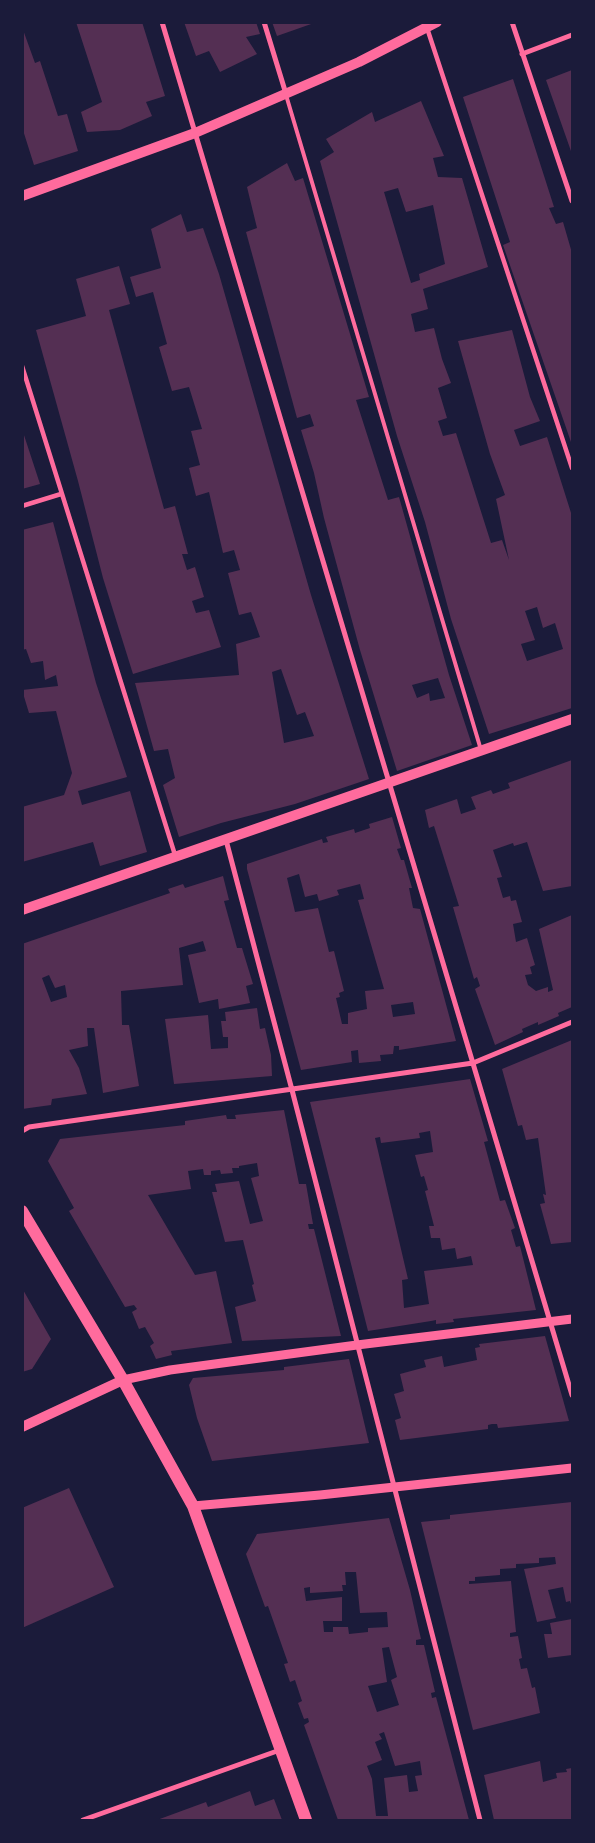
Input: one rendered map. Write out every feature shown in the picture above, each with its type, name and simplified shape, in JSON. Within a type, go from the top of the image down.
[{"type":"main road","points":[[22,196],[195,133],[286,95],[360,62],[426,25],[437,22]]},
{"type":"main road","points":[[22,910],[572,719]]},
{"type":"main road","points":[[22,1211],[123,1380],[193,1506],[306,1820]]},
{"type":"main road","points":[[22,1427],[123,1380]]},
{"type":"street","points":[[162,22],[572,1395]]},
{"type":"street","points":[[264,22],[286,95]]},
{"type":"street","points":[[512,22],[572,201]]},
{"type":"street","points":[[426,25],[572,468]]},
{"type":"street","points":[[522,54],[572,35]]},
{"type":"street","points":[[22,366],[176,857]]},
{"type":"street","points":[[22,506],[61,494]]},
{"type":"street","points":[[226,840],[480,1820]]},
{"type":"street","points":[[22,1131],[29,1127],[474,1063],[572,1022]]},
{"type":"street","points":[[123,1380],[170,1370],[572,1319]]},
{"type":"street","points":[[193,1506],[320,1495],[572,1468]]},
{"type":"street","points":[[83,1820],[94,1819],[280,1749]]},
{"type":"lane","points":[[286,95],[481,750]]},
{"type":"building","points":[[76,22],[142,22],[165,96],[146,102],[152,116],[120,130],[87,132],[81,112],[102,102]]},
{"type":"building","points":[[184,22],[256,22],[260,34],[246,37],[257,54],[220,72],[209,51],[196,56]]},
{"type":"building","points":[[272,22],[314,22],[314,23],[277,36]]},
{"type":"building","points":[[22,27],[35,63],[40,61],[58,116],[67,114],[78,151],[34,165],[22,127]]},
{"type":"building","points":[[572,70],[572,154],[546,80]]},
{"type":"building","points":[[513,79],[554,207],[549,208],[556,224],[563,222],[572,253],[572,445],[503,245],[510,242],[463,97]]},
{"type":"building","points":[[421,101],[444,156],[433,158],[438,177],[462,178],[488,267],[423,289],[428,309],[411,314],[415,332],[434,328],[442,359],[451,383],[438,388],[447,418],[438,421],[443,436],[456,433],[491,543],[502,540],[509,560],[496,499],[505,495],[490,454],[458,341],[512,330],[530,397],[540,421],[514,430],[520,446],[547,437],[572,516],[572,708],[489,734],[451,619],[425,522],[397,436],[320,161],[334,152],[326,139],[372,112],[375,122]],"holes":[[[398,188],[406,212],[433,205],[445,264],[419,274],[420,280],[411,283],[384,192]],[[537,607],[543,628],[555,623],[563,649],[527,661],[521,644],[535,640],[525,611]]]},
{"type":"building","points":[[287,163],[295,181],[303,178],[369,397],[356,400],[388,500],[399,497],[449,675],[472,745],[397,771],[360,650],[301,430],[314,426],[310,414],[297,418],[246,232],[257,228],[247,187]],"holes":[[[438,678],[445,698],[430,701],[429,693],[417,698],[412,685]]]},
{"type":"building","points":[[181,214],[187,232],[203,228],[219,274],[311,595],[369,779],[295,804],[221,823],[179,837],[163,785],[175,778],[168,749],[154,751],[135,683],[239,675],[236,644],[260,637],[251,612],[239,615],[228,573],[240,570],[234,550],[223,553],[209,492],[196,496],[189,468],[200,465],[191,431],[202,429],[189,387],[172,391],[159,347],[167,344],[153,292],[136,297],[130,277],[161,268],[151,229]],"holes":[[[281,669],[297,715],[305,712],[314,736],[284,743],[272,672]]]},
{"type":"building","points":[[119,266],[130,304],[109,310],[164,509],[175,506],[188,554],[182,554],[187,570],[195,567],[204,597],[192,601],[196,613],[209,610],[221,647],[133,674],[103,578],[36,330],[86,316],[76,279]]},
{"type":"building","points":[[22,429],[40,484],[22,489]]},
{"type":"building","points":[[53,522],[96,683],[127,777],[78,791],[82,805],[130,791],[147,852],[100,866],[93,842],[22,862],[22,807],[64,795],[72,773],[56,711],[29,713],[22,690],[58,686],[56,675],[45,680],[43,661],[31,663],[26,649],[22,650],[22,530]]},
{"type":"building","points":[[572,760],[572,886],[543,891],[527,842],[514,846],[513,843],[493,850],[502,877],[497,878],[503,898],[510,896],[511,901],[516,900],[522,922],[513,924],[516,942],[527,938],[535,965],[530,967],[532,974],[525,975],[528,985],[536,991],[548,987],[548,992],[553,990],[539,929],[572,915],[572,1007],[558,1013],[559,1016],[538,1025],[538,1022],[522,1029],[523,1032],[495,1045],[475,989],[480,986],[477,977],[474,979],[453,907],[459,906],[434,826],[429,828],[425,810],[457,799],[461,814],[476,809],[471,797],[491,790],[493,794],[510,788],[508,783]]},
{"type":"building","points":[[392,817],[401,848],[397,849],[401,860],[404,860],[412,888],[409,888],[413,908],[420,909],[456,1041],[399,1050],[399,1046],[394,1046],[393,1054],[380,1055],[381,1061],[359,1063],[358,1050],[351,1051],[352,1062],[301,1070],[247,864],[322,839],[323,843],[328,842],[326,837],[354,829],[355,833],[370,828],[369,824]],"holes":[[[299,874],[305,897],[317,894],[319,901],[339,895],[337,890],[360,884],[364,899],[358,900],[384,989],[365,991],[367,1009],[348,1013],[348,1024],[342,1024],[336,998],[340,997],[339,993],[344,991],[334,951],[329,952],[318,908],[295,912],[287,878]],[[413,1002],[415,1014],[393,1017],[391,1005]]]},
{"type":"building","points":[[223,876],[229,900],[224,901],[237,948],[242,948],[253,984],[246,986],[250,1003],[219,1009],[218,999],[199,1003],[188,955],[206,951],[203,941],[179,948],[183,985],[121,991],[122,1025],[129,1025],[139,1086],[103,1093],[94,1028],[87,1028],[88,1046],[69,1050],[79,1068],[87,1094],[52,1099],[51,1105],[22,1109],[22,944],[170,893],[168,889],[183,884],[185,888]],"holes":[[[49,975],[55,988],[65,985],[67,997],[51,1002],[42,978]]]},
{"type":"building","points":[[257,1008],[260,1029],[265,1028],[271,1055],[272,1076],[174,1084],[165,1019],[208,1015],[211,1049],[228,1048],[228,1037],[223,1037],[221,1021],[226,1021],[225,1012]]},
{"type":"building","points":[[572,1040],[572,1242],[551,1244],[540,1204],[545,1203],[543,1194],[546,1195],[538,1138],[526,1140],[522,1125],[518,1126],[502,1069]]},
{"type":"building","points":[[470,1079],[488,1141],[484,1142],[500,1201],[505,1200],[515,1228],[511,1230],[516,1247],[520,1246],[536,1310],[453,1319],[454,1322],[436,1324],[436,1320],[368,1331],[310,1102]],"holes":[[[430,1131],[433,1152],[415,1155],[421,1177],[424,1176],[428,1190],[425,1191],[434,1226],[429,1226],[431,1238],[440,1238],[442,1250],[455,1248],[457,1259],[471,1256],[473,1265],[424,1271],[429,1304],[404,1308],[402,1280],[408,1279],[375,1138],[380,1137],[381,1143],[420,1138],[419,1133]]]},
{"type":"building","points":[[284,1110],[299,1184],[306,1184],[313,1224],[308,1224],[309,1229],[314,1229],[341,1336],[242,1341],[235,1307],[256,1301],[252,1285],[254,1284],[243,1240],[225,1242],[212,1192],[217,1192],[215,1184],[239,1181],[250,1224],[263,1221],[251,1178],[259,1176],[257,1163],[232,1168],[233,1173],[221,1174],[220,1170],[211,1171],[211,1175],[204,1175],[203,1169],[188,1171],[191,1189],[148,1195],[195,1275],[216,1271],[232,1343],[171,1351],[172,1355],[156,1359],[150,1346],[154,1343],[145,1327],[139,1329],[132,1312],[137,1309],[134,1305],[125,1307],[69,1211],[74,1208],[48,1161],[60,1139],[185,1125],[185,1121],[226,1115],[227,1119],[236,1119],[235,1115]]},
{"type":"building","points":[[22,1288],[51,1339],[32,1369],[22,1372]]},
{"type":"building","points":[[545,1336],[569,1421],[498,1428],[497,1424],[492,1424],[488,1425],[488,1429],[400,1440],[395,1420],[401,1418],[394,1394],[404,1391],[400,1374],[426,1367],[424,1360],[442,1356],[444,1367],[477,1360],[475,1348],[480,1347],[479,1344]]},
{"type":"building","points":[[349,1359],[369,1443],[212,1461],[197,1418],[189,1385],[193,1378],[284,1370],[284,1367]]},
{"type":"building","points":[[69,1488],[114,1587],[22,1628],[22,1508]]},
{"type":"building","points":[[572,1502],[572,1607],[570,1601],[566,1602],[563,1587],[548,1590],[556,1618],[537,1622],[524,1569],[556,1564],[555,1557],[539,1558],[539,1563],[516,1564],[516,1568],[500,1569],[500,1575],[475,1577],[475,1581],[469,1581],[469,1584],[511,1581],[516,1632],[510,1633],[510,1637],[518,1636],[522,1658],[519,1659],[521,1669],[527,1668],[532,1688],[535,1687],[540,1713],[473,1730],[421,1522],[450,1519],[450,1515]]},
{"type":"building","points":[[389,1518],[410,1590],[421,1639],[416,1640],[416,1645],[424,1645],[435,1692],[431,1693],[432,1698],[436,1697],[469,1820],[338,1820],[304,1725],[309,1722],[308,1718],[304,1719],[298,1703],[302,1701],[295,1680],[290,1682],[284,1664],[288,1663],[268,1606],[265,1607],[246,1554],[257,1534]],"holes":[[[345,1572],[356,1572],[360,1613],[387,1612],[388,1627],[368,1628],[368,1632],[349,1634],[348,1627],[333,1627],[333,1632],[324,1632],[323,1621],[342,1621],[342,1597],[306,1601],[304,1588],[310,1587],[310,1593],[343,1591],[342,1585],[346,1585]],[[389,1647],[397,1677],[391,1680],[399,1705],[377,1712],[368,1686],[387,1682],[382,1648]],[[384,1732],[395,1766],[420,1761],[422,1775],[415,1776],[418,1791],[409,1792],[407,1775],[384,1778],[388,1816],[376,1816],[372,1779],[367,1766],[382,1760],[375,1742],[382,1739],[379,1734]]]},
{"type":"building","points":[[572,1619],[572,1655],[548,1658],[544,1634],[552,1634],[550,1623]]},
{"type":"building","points":[[540,1761],[543,1782],[557,1778],[556,1773],[567,1772],[566,1769],[572,1768],[572,1820],[494,1820],[484,1775]]},
{"type":"building","points":[[250,1791],[255,1806],[274,1799],[282,1820],[157,1820],[206,1802],[208,1807]]}]
